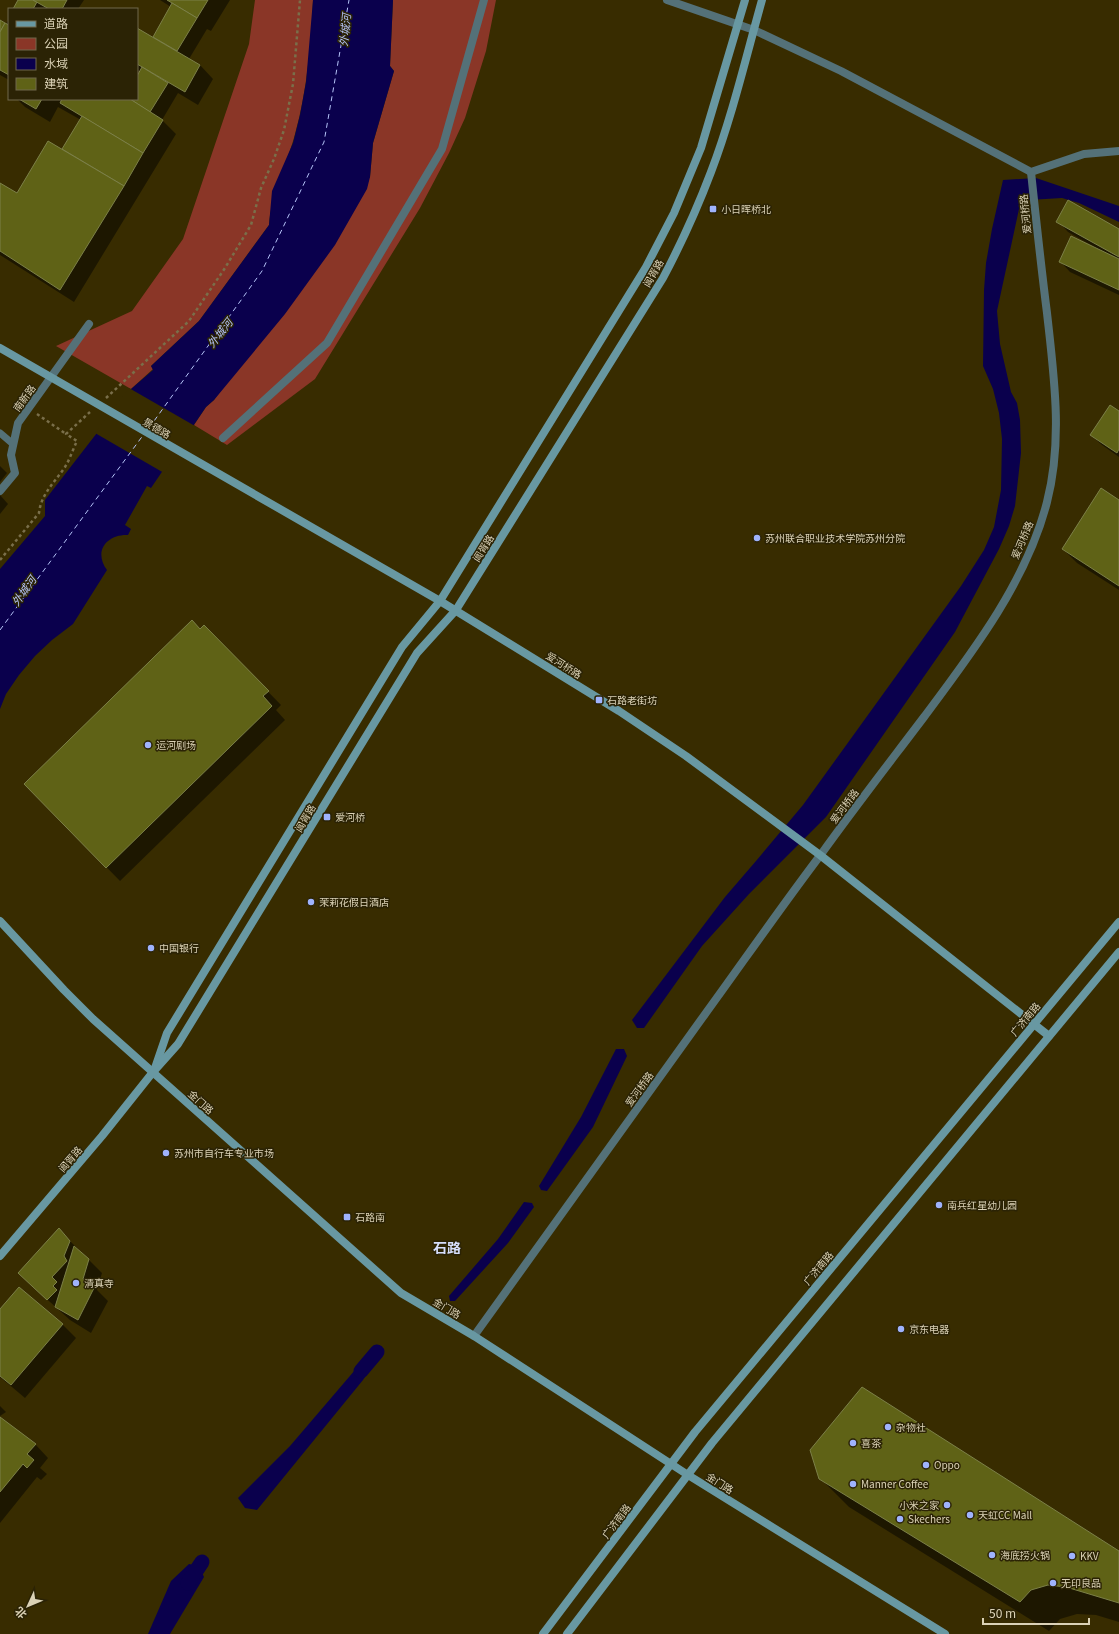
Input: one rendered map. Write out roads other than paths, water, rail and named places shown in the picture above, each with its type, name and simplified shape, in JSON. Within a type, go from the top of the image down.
[{"type":"main road","name":"阊胥路","points":[[153,1072],[167,1033],[402,646],[440,601],[646,267],[674,214],[701,148],[745,0]]},
{"type":"main road","name":"阊胥路","points":[[0,1256],[178,1044],[417,653],[456,610],[663,278],[691,221],[715,160],[762,0]]},
{"type":"main road","name":"景德路","points":[[0,348],[305,524]]},
{"type":"main road","name":"爱河桥路","points":[[305,524],[456,610],[653,733],[820,855],[1049,1036]]},
{"type":"main road","name":"金门路","points":[[0,921],[76,1003],[391,1285],[409,1298],[474,1336],[688,1475],[945,1634]]},
{"type":"main road","name":"广济南路","points":[[543,1634],[700,1426],[1119,922]]},
{"type":"main road","points":[[567,1634],[712,1443],[1119,952]]},
{"type":"street","points":[[223,438],[326,343],[442,149],[484,0]]},
{"type":"street","points":[[667,0],[754,30],[841,71],[1031,174],[1084,154],[1119,151]]},
{"type":"street","name":"爱河桥路","points":[[474,1336],[820,855],[952,679],[978,642],[1017,577],[1040,527],[1053,476],[1056,435],[1055,399],[1050,342],[1031,174]]},
{"type":"street","name":"南新路","points":[[0,491],[16,473],[11,455],[18,423],[89,324]]},
{"type":"lane","points":[[0,433],[13,444]]},
{"type":"water","name":"外城河","points":[[313,0],[393,0],[390,66],[394,71],[373,143],[370,177],[367,189],[335,245],[285,314],[214,400],[206,407],[151,488],[147,486],[125,525],[131,529],[128,535],[114,537],[104,545],[101,556],[107,570],[73,624],[52,640],[35,656],[6,694],[0,709],[0,569],[45,516],[45,500],[131,389],[153,370],[151,366],[199,321],[269,225],[272,191],[293,143],[300,115],[306,82]]},
{"type":"water","points":[[1036,178],[1119,206],[1119,222],[1079,203],[1062,198],[1029,200],[1019,209],[997,311],[1000,344],[1011,392],[1017,403],[1020,420],[1021,453],[1015,506],[1009,526],[999,549],[955,632],[826,817],[749,894],[702,946],[644,1028],[637,1028],[632,1020],[725,897],[803,805],[961,586],[984,550],[994,527],[1001,490],[1002,439],[999,413],[993,389],[983,366],[984,290],[986,263],[1003,180]]},
{"type":"water","points":[[616,1049],[624,1049],[627,1056],[593,1127],[547,1191],[541,1190],[539,1186],[581,1117]]},
{"type":"water","points":[[524,1202],[532,1203],[534,1207],[508,1243],[455,1301],[450,1301],[449,1296],[498,1239]]},
{"type":"water","points":[[373,1355],[375,1362],[363,1380],[257,1510],[245,1508],[238,1498],[290,1446],[367,1356]]},
{"type":"water","points":[[189,1564],[199,1566],[204,1577],[170,1634],[148,1634],[171,1581]]},
{"type":"waterway","points":[[361,1371],[377,1352]]},
{"type":"waterway","points":[[188,1583],[202,1562]]},
{"type":"place","name":"小日晖桥北","points":[[713,209]]},
{"type":"place","name":"苏州联合职业技术学院苏州分院","points":[[757,538]]},
{"type":"place","name":"石路老街坊","points":[[599,700]]},
{"type":"place","name":"运河剧场","points":[[148,745]]},
{"type":"place","name":"爱河桥","points":[[327,817]]},
{"type":"place","name":"茉莉花假日酒店","points":[[311,902]]},
{"type":"place","name":"中国银行","points":[[151,948]]},
{"type":"place","name":"苏州市自行车专业市场","points":[[166,1153]]},
{"type":"place","name":"南兵红星幼儿园","points":[[939,1205]]},
{"type":"place","name":"石路南","points":[[347,1217]]},
{"type":"place","name":"清真寺","points":[[76,1283]]},
{"type":"place","name":"京东电器","points":[[901,1329]]},
{"type":"place","name":"杂物社","points":[[888,1427]]},
{"type":"place","name":"喜茶","points":[[853,1443]]},
{"type":"place","name":"Oppo","points":[[926,1465]]},
{"type":"place","name":"Manner Coffee","points":[[853,1484]]},
{"type":"place","name":"小米之家","points":[[947,1505]]},
{"type":"place","name":"天虹CC Mall","points":[[970,1515]]},
{"type":"place","name":"Skechers","points":[[900,1519]]},
{"type":"place","name":"海底捞火锅","points":[[992,1555]]},
{"type":"place","name":"KKV","points":[[1072,1556]]},
{"type":"place","name":"无印良品","points":[[1053,1583]]},
{"type":"district","name":"石路","points":[[447,1248]]}]
